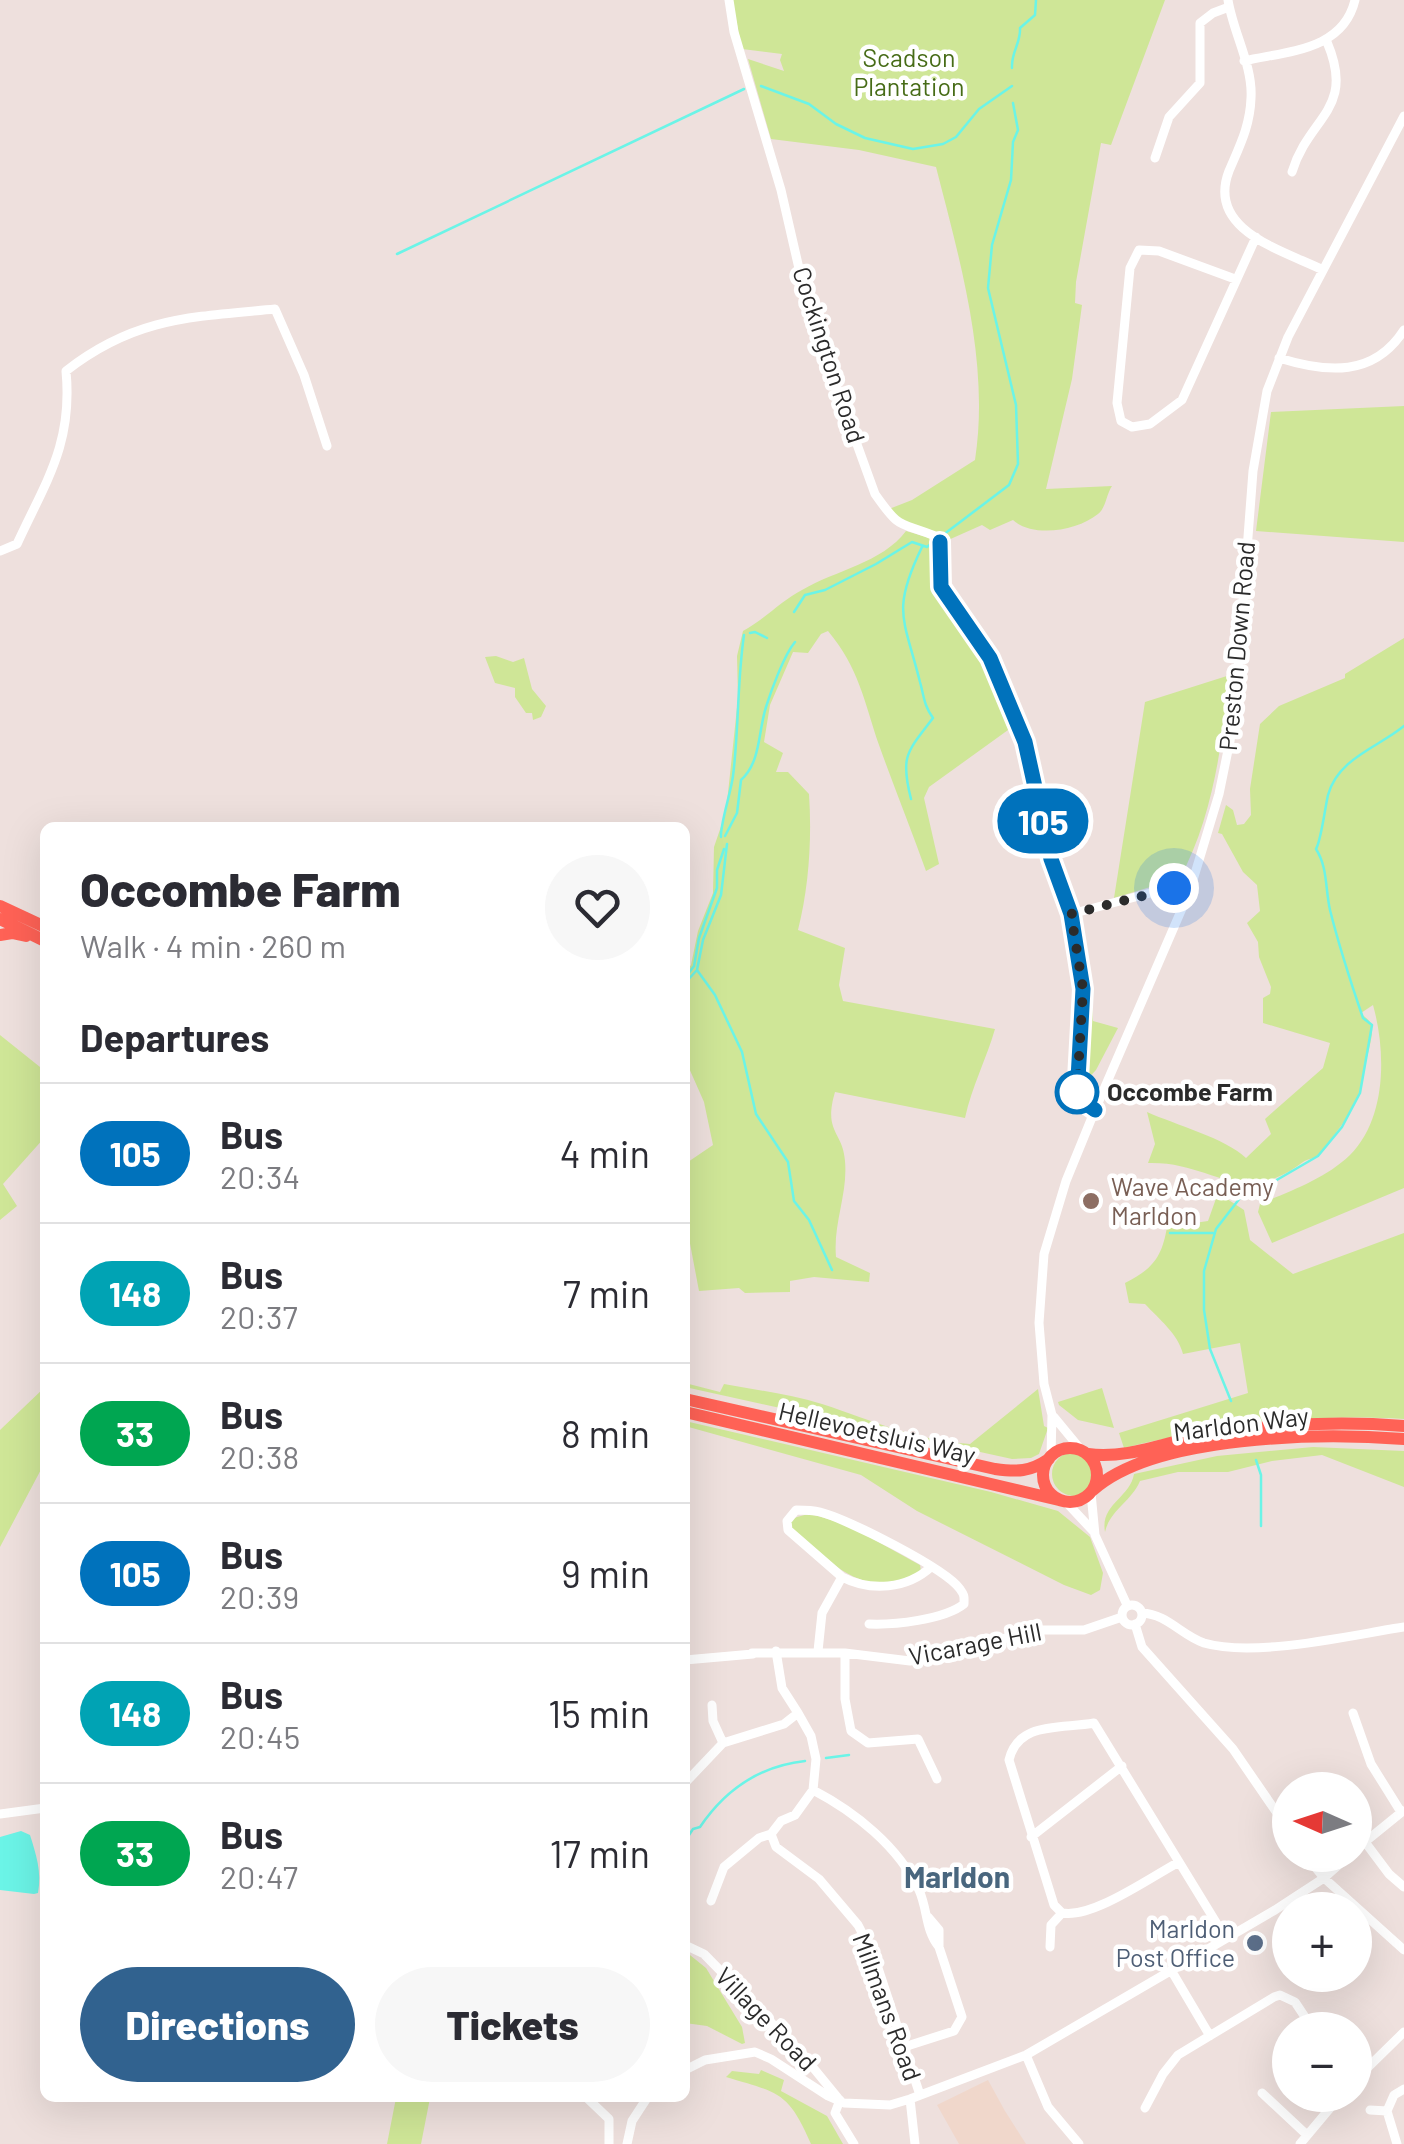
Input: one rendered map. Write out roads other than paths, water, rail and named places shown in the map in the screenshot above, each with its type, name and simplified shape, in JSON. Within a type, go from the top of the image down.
[{"type":"highway","points":[[0,906],[40,933]]},
{"type":"highway","points":[[0,919],[40,934]]},
{"type":"highway","points":[[0,935],[40,936]]},
{"type":"highway","name":"Hellevoetsluis Way","points":[[690,1400],[995,1469],[1024,1472],[1050,1458]]},
{"type":"highway","name":"Hellevoetsluis Way","points":[[690,1413],[1063,1501]]},
{"type":"highway","name":"Marldon Way","points":[[1085,1452],[1112,1456],[1209,1434],[1266,1427],[1404,1426]]},
{"type":"highway","name":"Marldon Way","points":[[1092,1491],[1129,1466],[1208,1448],[1305,1437],[1404,1439]]},
{"type":"highway","points":[[1067,1448],[1085,1452],[1097,1472],[1092,1491],[1081,1500],[1063,1501],[1045,1485],[1044,1471],[1050,1458],[1067,1448]]},
{"type":"street","name":"Cockington Road","points":[[729,0],[734,32],[781,190],[809,312],[875,494],[892,519],[940,542],[941,587],[990,658],[1025,742],[1051,859],[1071,914]]},
{"type":"street","points":[[1244,61],[1327,42],[1344,26],[1355,0]]},
{"type":"street","points":[[1155,158],[1170,117],[1200,83],[1200,23],[1229,4],[1252,85],[1245,139],[1228,174],[1224,202],[1230,218],[1256,237],[1323,270]]},
{"type":"street","points":[[1292,172],[1300,147],[1322,123],[1338,85],[1338,70],[1327,42]]},
{"type":"street","name":"Preston Down Road","points":[[1050,1458],[1052,1415],[1040,1352],[1042,1265],[1055,1215],[1095,1110],[1190,890],[1210,826],[1231,739],[1253,471],[1262,413],[1279,358],[1404,116]]},
{"type":"street","points":[[1235,280],[1158,251],[1139,250],[1130,268],[1117,403],[1120,421],[1132,427],[1150,424],[1182,400],[1256,237]]},
{"type":"street","points":[[0,550],[17,544],[57,463],[67,406],[66,371],[133,330],[201,314],[275,309],[304,376],[327,446]]},
{"type":"street","points":[[1279,358],[1310,368],[1360,368],[1394,345],[1404,330]]},
{"type":"street","points":[[1095,1110],[1077,1097],[1083,989],[1071,914],[1174,888],[1190,890]]},
{"type":"street","name":"Preston Down Road","points":[[1052,1415],[1085,1452]]},
{"type":"street","points":[[1092,1491],[1096,1534],[1127,1605],[1122,1617],[1128,1624],[1135,1624]]},
{"type":"street","points":[[1063,1501],[1096,1534]]},
{"type":"street","points":[[868,1624],[909,1622],[956,1611],[964,1604],[959,1588],[931,1567],[824,1512],[790,1514],[786,1521],[788,1530],[842,1577],[868,1586],[895,1585],[911,1582],[931,1567]]},
{"type":"street","points":[[822,1652],[822,1613],[842,1577]]},
{"type":"street","points":[[1127,1605],[1164,1618],[1203,1642],[1249,1646],[1404,1627]]},
{"type":"street","points":[[1142,1613],[1135,1624],[1142,1647],[1233,1750],[1272,1806]]},
{"type":"street","name":"Vicarage Hill","points":[[776,1651],[845,1652],[910,1661],[1040,1630],[1084,1630],[1122,1617]]},
{"type":"street","points":[[752,1653],[776,1651]]},
{"type":"street","points":[[690,1660],[776,1651]]},
{"type":"street","points":[[711,1901],[724,1866],[758,1838],[770,1834],[780,1821],[795,1815],[813,1790],[816,1759],[810,1736],[782,1688],[776,1651]]},
{"type":"street","points":[[845,1652],[850,1731],[868,1742],[918,1739],[937,1779]]},
{"type":"street","points":[[716,1709],[713,1722],[723,1743]]},
{"type":"street","points":[[1354,1712],[1371,1764],[1403,1811],[1372,1836]]},
{"type":"street","points":[[690,1778],[723,1743],[768,1730],[798,1713]]},
{"type":"street","points":[[1179,1862],[1093,1908],[1077,1914],[1062,1913],[1054,1905],[1008,1767],[1014,1745],[1024,1734],[1094,1722],[1122,1766],[1224,1937]]},
{"type":"street","points":[[1032,1836],[1122,1766]]},
{"type":"street","points":[[813,1790],[851,1813],[888,1847],[918,1889],[928,1917],[939,1930],[938,1947],[962,2018],[954,2030],[904,2047]]},
{"type":"street","points":[[0,1814],[40,1809]]},
{"type":"street","name":"Millmans Road","points":[[770,1834],[776,1847],[820,1879],[858,1926],[874,1956],[904,2047],[915,2097],[916,2144]]},
{"type":"street","points":[[1372,1851],[1404,1887]]},
{"type":"street","points":[[1319,1872],[1404,1950]]},
{"type":"street","points":[[690,2068],[705,2060],[755,2052],[772,2058],[828,2096],[860,2105],[890,2105],[1026,2055],[1275,1910],[1331,1872]]},
{"type":"street","points":[[1050,1947],[1051,1925],[1062,1913]]},
{"type":"street","name":"Village Road","points":[[690,1948],[704,1954],[802,2054],[840,2100]]},
{"type":"street","points":[[1171,1970],[1210,2036]]},
{"type":"street","points":[[1146,2108],[1151,2093],[1178,2055],[1280,1994],[1301,2012]]},
{"type":"street","points":[[1372,2063],[1404,2032]]},
{"type":"street","points":[[1026,2055],[1048,2107],[1079,2144]]},
{"type":"street","points":[[1386,2111],[1394,2095],[1404,2089]]},
{"type":"street","points":[[1262,2093],[1304,2140],[1327,2112]]},
{"type":"street","points":[[840,2100],[835,2113],[854,2144]]},
{"type":"street","points":[[590,2102],[609,2119],[610,2144]]},
{"type":"street","points":[[627,2144],[632,2121],[644,2102]]},
{"type":"street","points":[[1372,2110],[1386,2111]]},
{"type":"street","points":[[1386,2111],[1401,2144]]},
{"type":"water","points":[[21,1831],[30,1835],[38,1863],[38,1893],[34,1894],[0,1890],[0,1837]]},
{"type":"waterway","points":[[1012,68],[1020,28],[1035,15],[1036,0]]},
{"type":"waterway","points":[[761,86],[809,104],[836,124],[865,138],[913,149],[943,144],[956,137],[979,109],[1012,86]]},
{"type":"waterway","points":[[397,254],[744,89]]},
{"type":"waterway","points":[[939,538],[1009,485],[1018,464],[1016,405],[988,288],[992,245],[1011,180],[1013,142],[1018,130],[1013,103]]},
{"type":"waterway","points":[[794,612],[805,595],[825,590],[912,542],[927,547],[932,543]]},
{"type":"waterway","points":[[911,799],[906,773],[908,755],[933,718],[903,614],[906,586],[922,547]]},
{"type":"waterway","points":[[750,633],[767,638]]},
{"type":"waterway","points":[[721,837],[733,776],[744,635]]},
{"type":"waterway","points":[[725,836],[737,813],[741,780],[756,756],[771,692],[795,642]]},
{"type":"waterway","points":[[1231,1401],[1210,1349],[1204,1271],[1216,1229],[1250,1185],[1275,1181],[1318,1156],[1342,1127],[1360,1093],[1372,1025],[1363,1018],[1350,978],[1330,910],[1323,863],[1316,849],[1333,782],[1360,754],[1404,726]]},
{"type":"waterway","points":[[690,978],[697,970],[703,940],[721,895],[727,844]]},
{"type":"waterway","points":[[690,971],[717,888],[717,870],[724,849]]},
{"type":"waterway","points":[[697,970],[715,995],[742,1052],[756,1114],[788,1162],[794,1201],[809,1220],[832,1270]]},
{"type":"waterway","points":[[1170,1233],[1213,1233]]},
{"type":"waterway","points":[[1256,1460],[1261,1475],[1261,1526]]},
{"type":"waterway","points":[[826,1758],[849,1755]]},
{"type":"waterway","points":[[690,1834],[745,1782],[773,1768],[805,1761]]},
{"type":"place","name":"Occombe Farm","points":[[1077,1092]]},
{"type":"place","name":"Wave Academy Marldon","points":[[1091,1201]]},
{"type":"place","name":"Marldon Post Office","points":[[1255,1943]]},
{"type":"district","name":"Marldon","points":[[957,1878]]},
{"type":"park label","name":"Scadson Plantation","points":[[909,72]]}]
